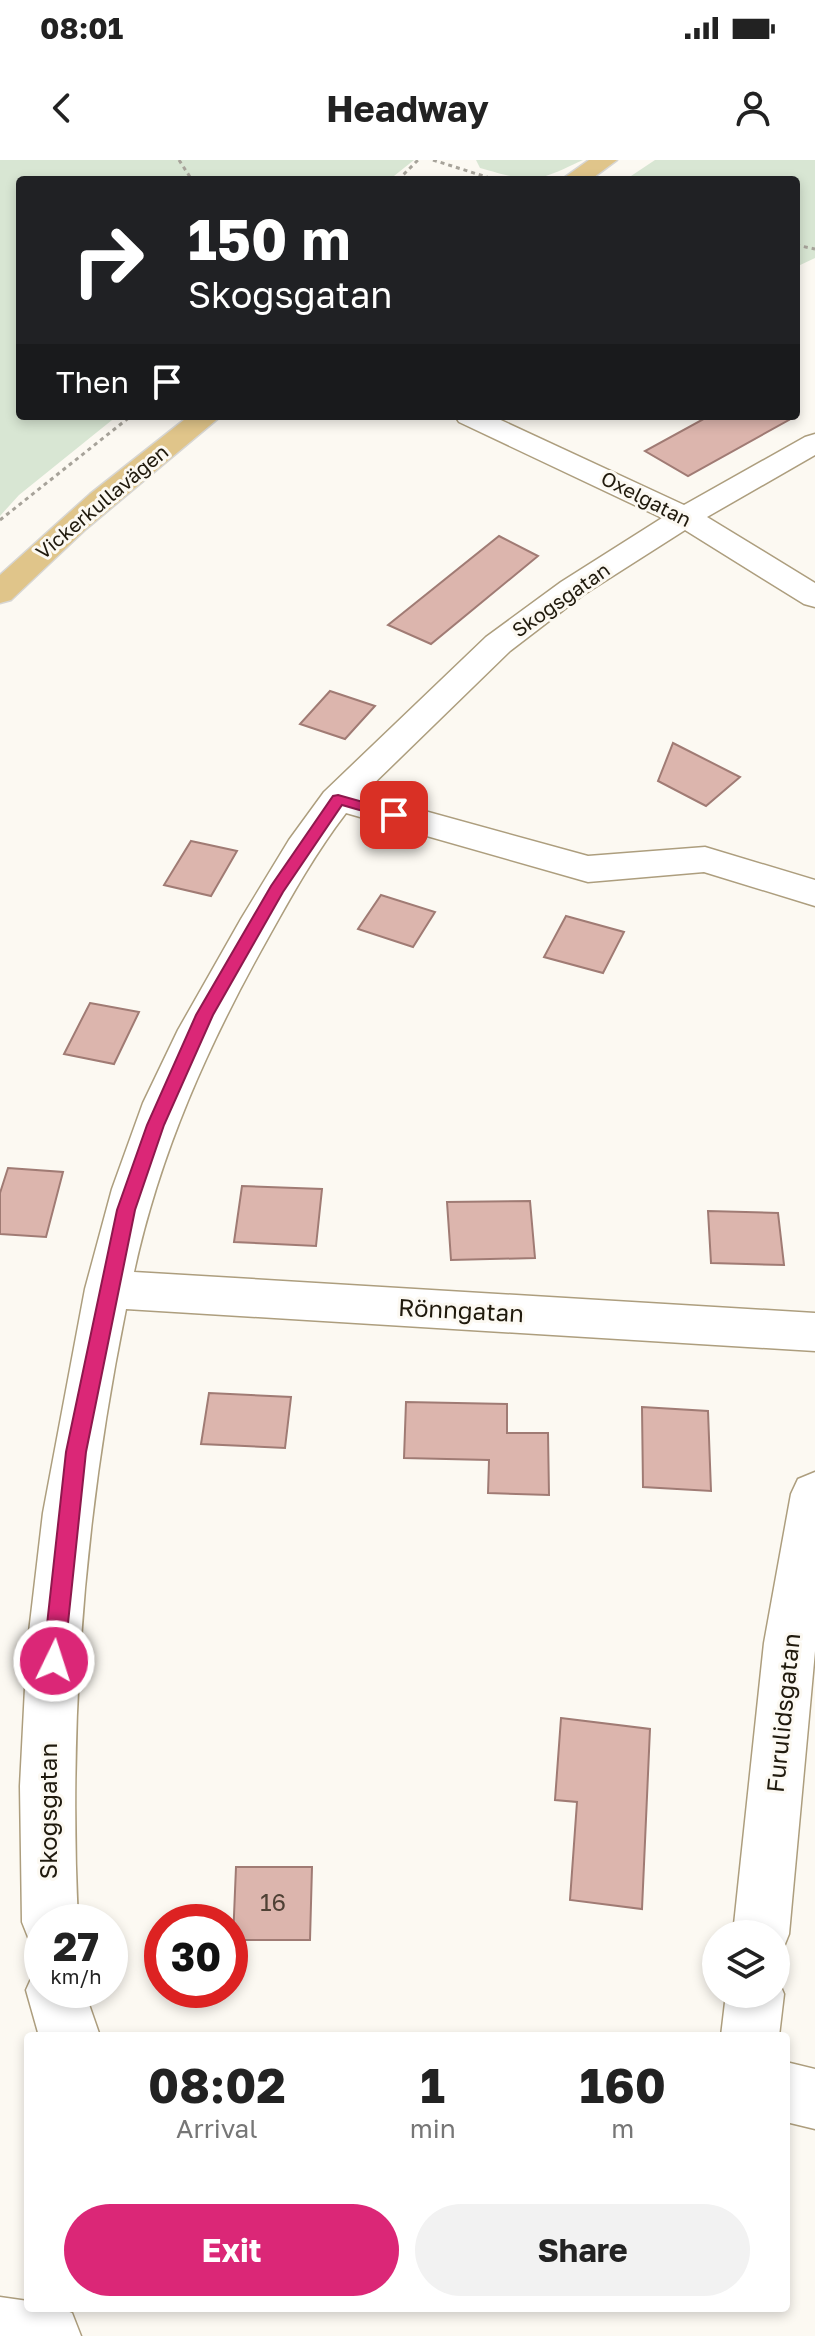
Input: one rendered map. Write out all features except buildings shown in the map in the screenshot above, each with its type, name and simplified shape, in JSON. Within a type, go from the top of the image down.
[{"type":"main road","points":[[579,176],[605,160]]},
{"type":"main road","name":"Vickerkullavägen","points":[[0,593],[58,535],[137,468],[202,420]]},
{"type":"street","name":"Oxelgatan","points":[[478,420],[685,517],[815,597]]},
{"type":"street","name":"Skogsgatan","points":[[50,1904],[48,1751],[58,1602],[76,1452],[107,1289],[126,1210],[155,1125],[204,1015],[276,890],[338,799],[500,642],[567,593],[685,517],[815,443]]},
{"type":"street","points":[[338,799],[588,869],[705,859],[815,893]]},
{"type":"street","name":"Rönngatan","points":[[107,1289],[815,1332]]},
{"type":"street","name":"Furulidsgatan","points":[[762,1920],[790,1643],[815,1494]]},
{"type":"street","points":[[750,2032],[753,2008]]},
{"type":"street","points":[[790,2093],[815,2099]]},
{"type":"street","points":[[0,2329],[49,2336]]},
{"type":"path","points":[[402,176],[418,160]]},
{"type":"path","points":[[433,160],[483,176]]},
{"type":"path","points":[[0,520],[126,420]]},
{"type":"green space","points":[[0,160],[414,160],[394,176],[16,176],[16,420],[112,420],[19,495],[0,516]]},
{"type":"green space","points":[[476,160],[583,160],[545,176],[512,176],[480,168]]},
{"type":"green space","points":[[655,160],[815,160],[815,258],[800,265],[800,176],[631,176]]},
{"type":"route","points":[[54,1661],[76,1452],[91,1371],[126,1210],[155,1125],[204,1015],[276,890],[338,799],[394,815]]}]
